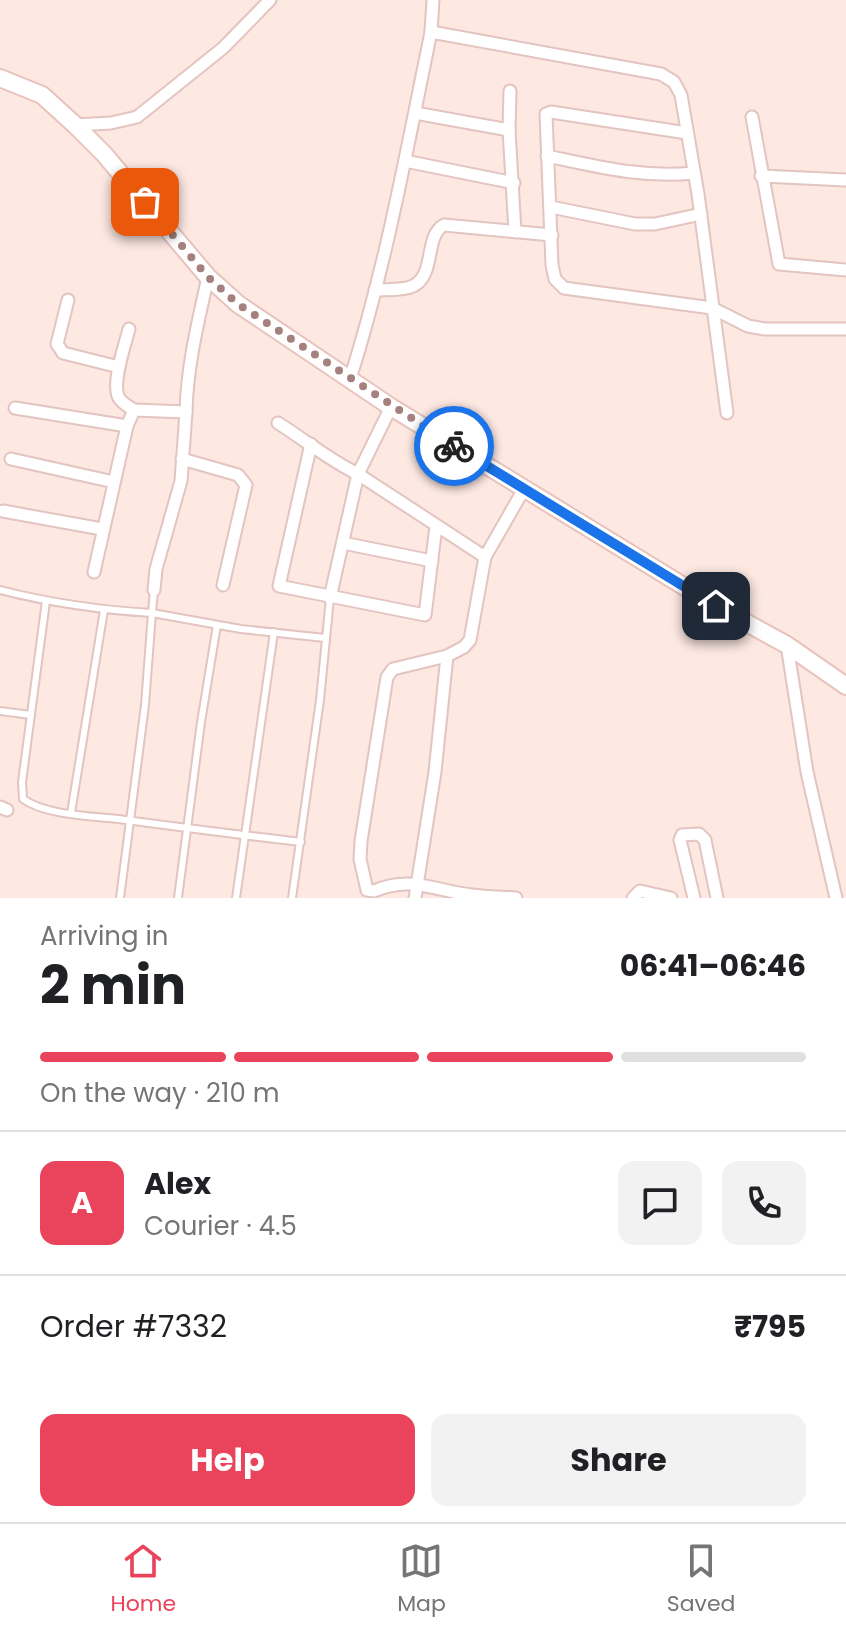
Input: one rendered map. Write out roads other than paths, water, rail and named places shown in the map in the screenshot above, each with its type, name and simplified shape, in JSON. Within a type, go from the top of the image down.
[{"type":"main road","points":[[0,78],[42,95],[75,125],[104,154],[208,277],[238,304],[391,407],[716,606],[787,645],[846,686]]},
{"type":"street","points":[[75,125],[111,123],[137,117],[223,48],[270,0]]},
{"type":"street","points":[[350,379],[375,290],[405,161],[431,32],[433,0]]},
{"type":"street","points":[[431,32],[661,74],[674,82],[681,95],[701,214],[727,413]]},
{"type":"street","points":[[510,91],[515,232]]},
{"type":"street","points":[[687,133],[551,112],[545,118],[555,279],[564,288],[712,308],[748,326],[765,329],[846,329]]},
{"type":"street","points":[[415,113],[509,130]]},
{"type":"street","points":[[752,117],[779,264],[846,270]]},
{"type":"street","points":[[547,156],[648,175],[694,173]]},
{"type":"street","points":[[405,161],[514,183]]},
{"type":"street","points":[[761,176],[846,180]]},
{"type":"street","points":[[551,207],[635,224],[655,224],[701,214]]},
{"type":"street","points":[[375,290],[411,288],[419,282],[425,272],[436,231],[444,225],[552,235]]},
{"type":"street","points":[[154,590],[156,569],[181,481],[193,346],[208,277]]},
{"type":"street","points":[[68,300],[57,344],[63,353],[119,367]]},
{"type":"street","points":[[129,329],[119,367],[117,391],[120,401],[134,410],[186,412]]},
{"type":"street","points":[[330,598],[358,474],[391,407]]},
{"type":"street","points":[[15,408],[127,426]]},
{"type":"street","points":[[94,572],[127,426],[134,410]]},
{"type":"street","points":[[278,423],[332,461],[358,474],[485,557]]},
{"type":"street","points":[[311,444],[279,586],[425,615],[436,526]]},
{"type":"street","points":[[11,459],[114,482]]},
{"type":"street","points":[[182,459],[238,475],[246,485],[223,585]]},
{"type":"street","points":[[516,898],[471,897],[418,883],[391,884],[373,895],[367,890],[364,880],[361,841],[387,677],[393,669],[447,656],[470,640],[485,557],[524,489]]},
{"type":"street","points":[[3,511],[102,529]]},
{"type":"street","points":[[343,543],[432,561]]},
{"type":"street","points":[[787,645],[807,772],[836,898]]},
{"type":"street","points":[[415,898],[435,772],[447,656]]},
{"type":"street","points":[[694,898],[680,840],[682,835],[694,833],[705,840],[717,898]]},
{"type":"street","points":[[633,898],[640,891],[671,898]]},
{"type":"lane","points":[[0,590],[104,610],[152,613],[217,625],[325,638]]},
{"type":"lane","points":[[120,898],[145,705],[154,590]]},
{"type":"lane","points":[[292,898],[320,700],[330,598]]},
{"type":"lane","points":[[46,601],[22,782],[23,799],[32,805],[71,813],[301,842]]},
{"type":"lane","points":[[71,813],[104,610]]},
{"type":"lane","points":[[178,898],[217,625]]},
{"type":"lane","points":[[236,898],[274,632]]},
{"type":"lane","points":[[0,711],[31,715]]}]
